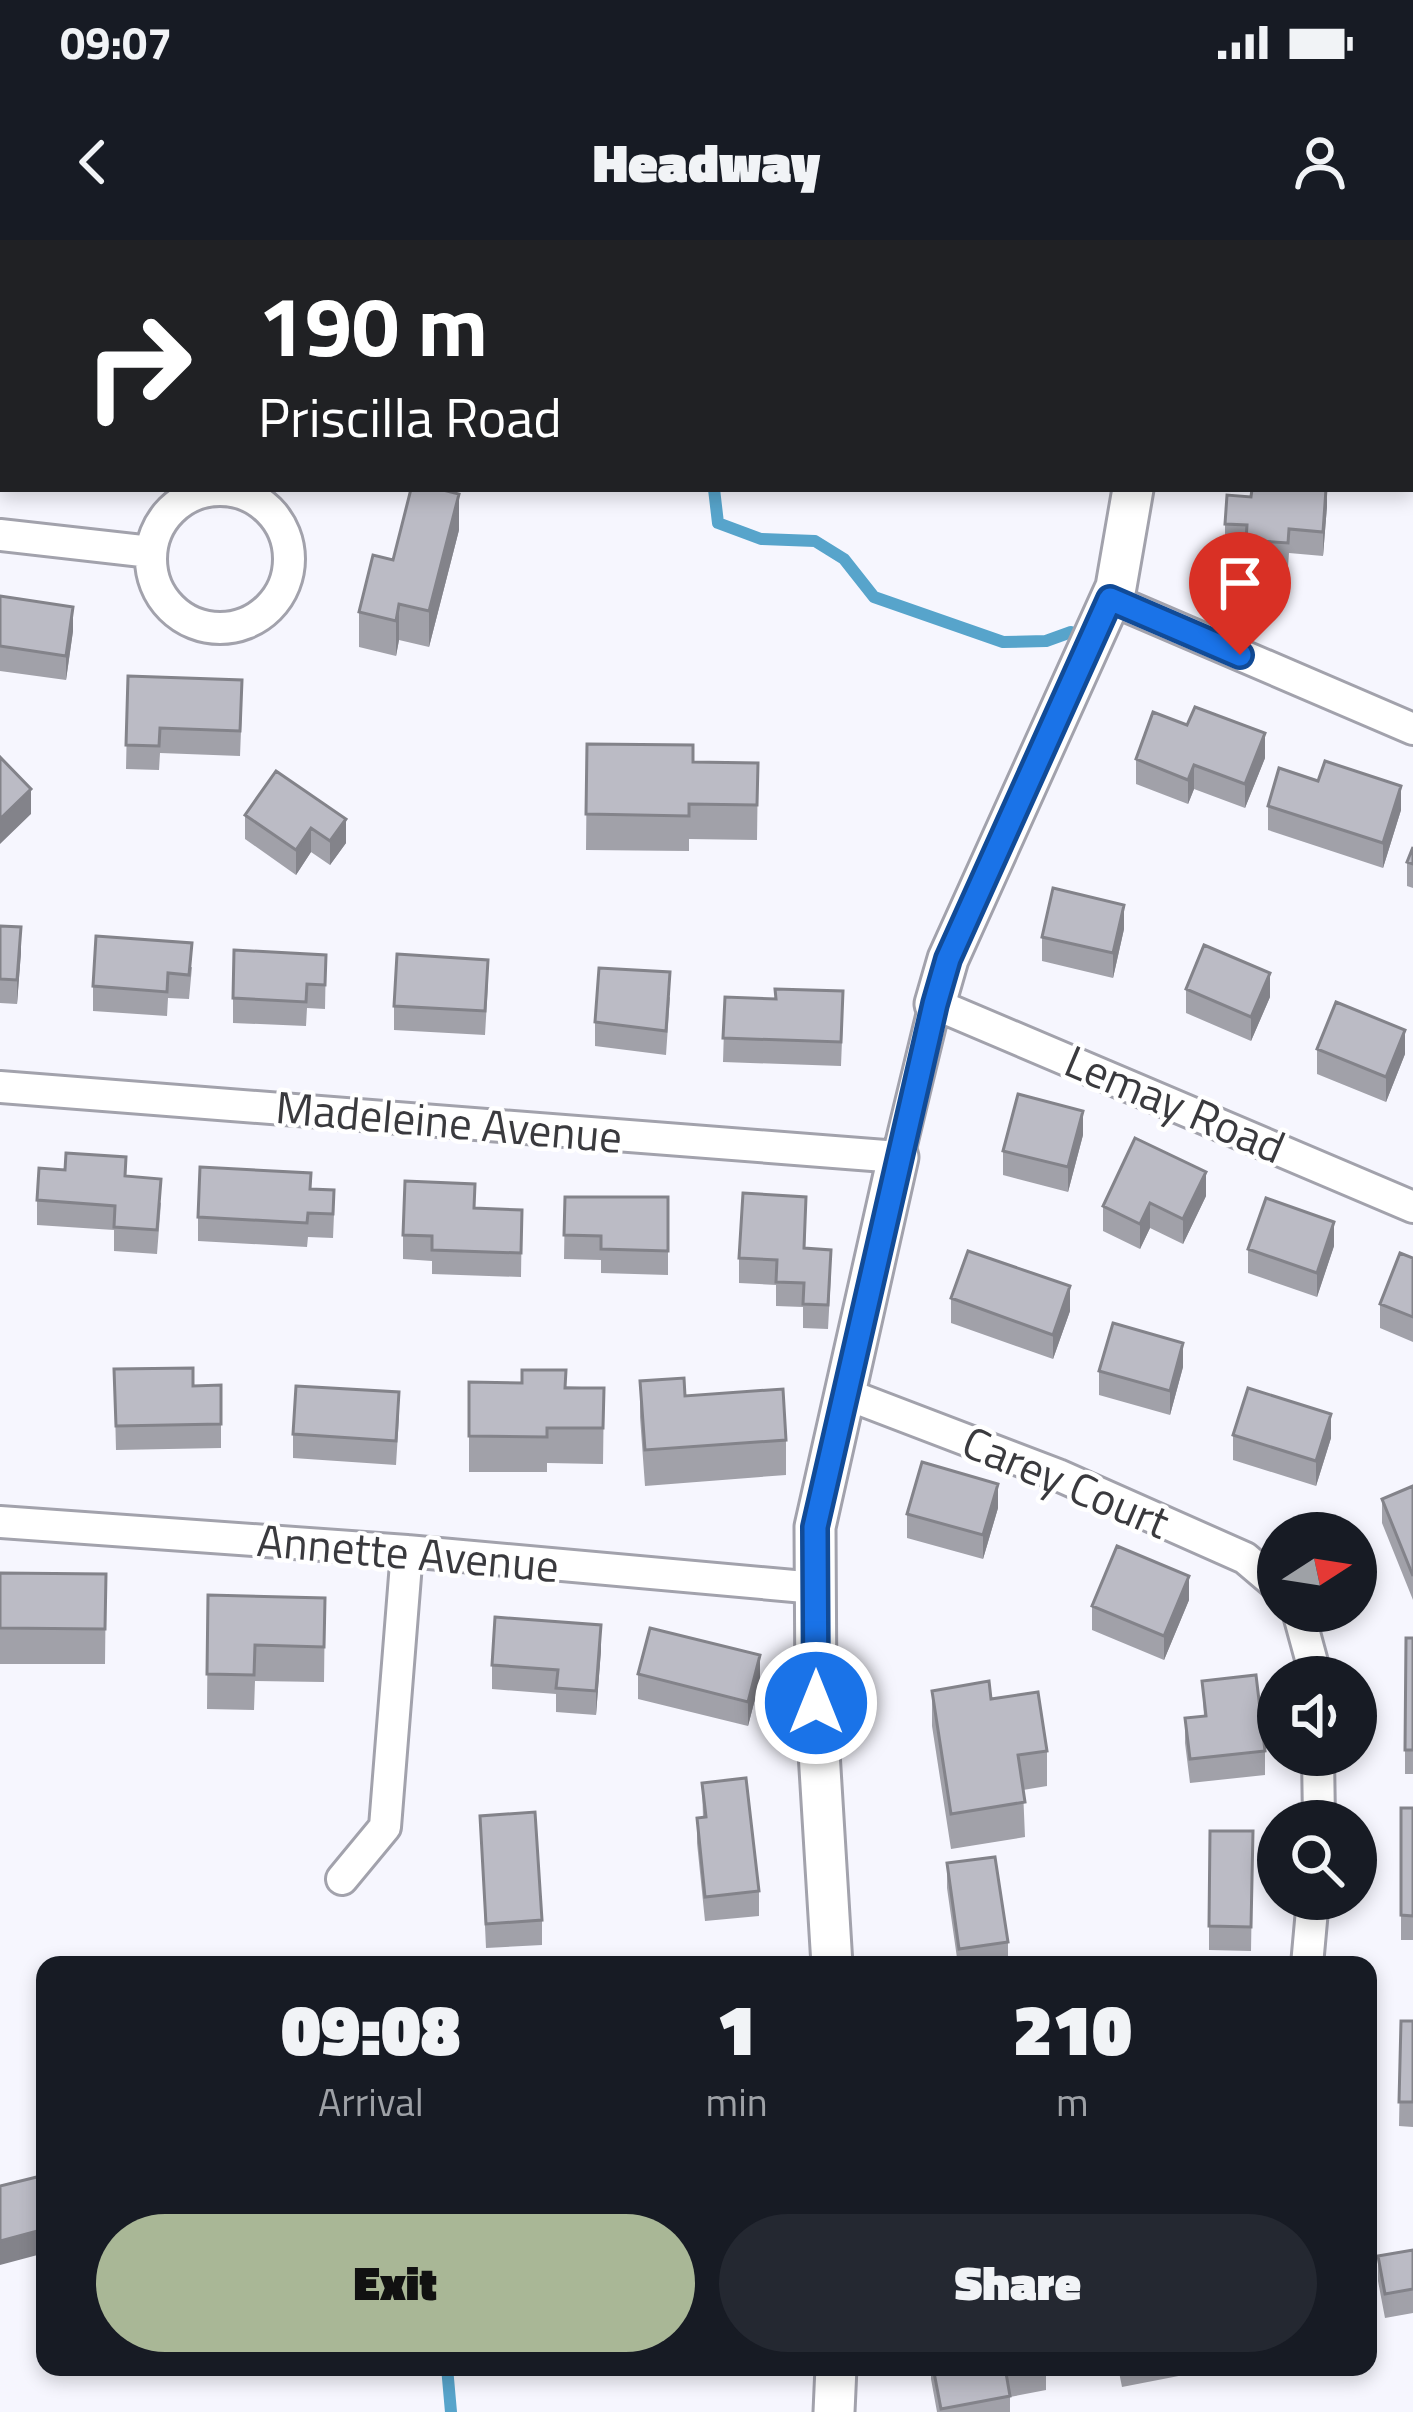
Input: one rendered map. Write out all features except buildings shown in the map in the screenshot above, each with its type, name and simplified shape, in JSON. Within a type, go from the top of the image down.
[{"type":"street","points":[[209,492],[171,510],[157,529],[151,553],[152,574],[173,612],[214,629],[236,628],[272,606],[290,564],[287,540],[277,518],[260,501],[239,492]]},
{"type":"street","points":[[831,1956],[816,1703],[815,1527],[948,959],[1110,599],[1132,492]]},
{"type":"street","points":[[0,535],[151,553]]},
{"type":"street","points":[[1110,599],[1413,729]]},
{"type":"street","name":"Lemay Road","points":[[935,1004],[1413,1207]]},
{"type":"street","name":"Madeleine Avenue","points":[[0,1087],[898,1157]]},
{"type":"street","name":"Carey Court","points":[[846,1394],[1058,1475],[1245,1558],[1257,1568]]},
{"type":"street","name":"Annette Avenue","points":[[0,1522],[407,1550],[815,1588]]},
{"type":"street","points":[[342,1879],[385,1827],[407,1550]]},
{"type":"street","points":[[1308,1956],[1311,1920]]},
{"type":"street","points":[[834,2412],[836,2376]]},
{"type":"waterway","points":[[714,492],[718,523],[761,539],[815,541],[844,559],[874,597],[1003,642],[1046,641],[1071,632]]},
{"type":"waterway","points":[[448,2376],[451,2412]]},
{"type":"route","points":[[816,1703],[815,1527],[948,959],[1110,599],[1240,655]]}]
